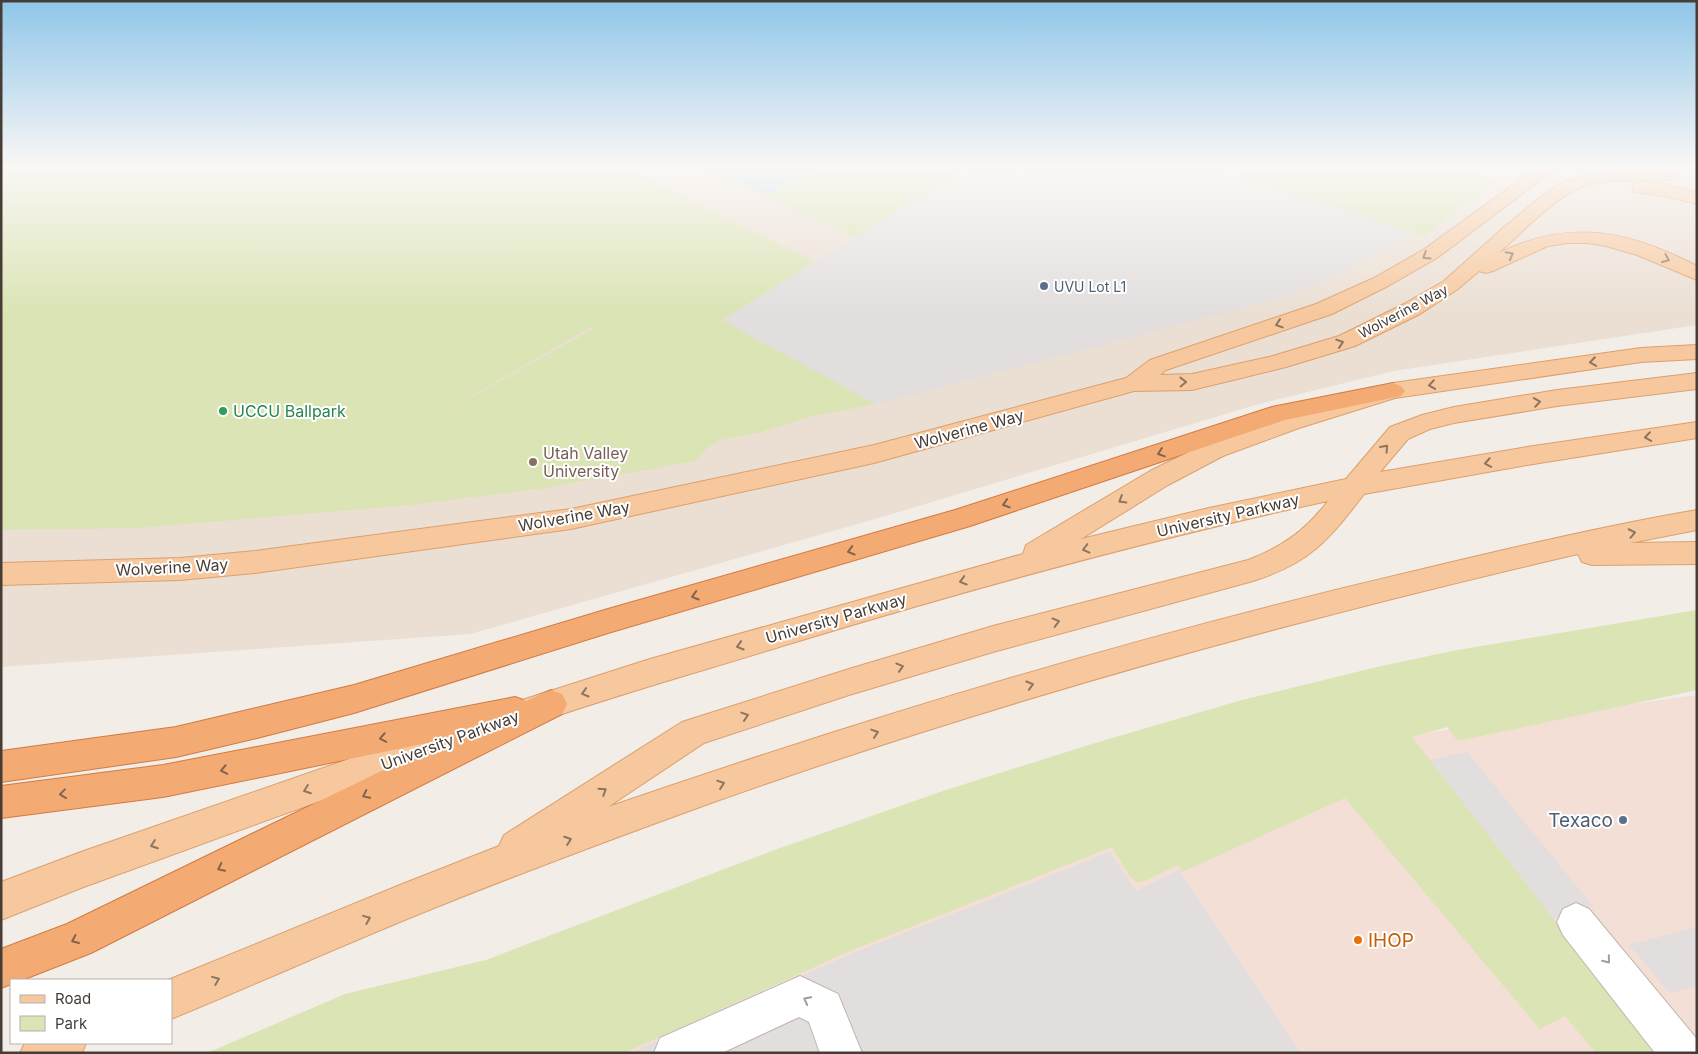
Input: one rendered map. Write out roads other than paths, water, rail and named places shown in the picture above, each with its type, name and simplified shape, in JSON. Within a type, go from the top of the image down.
[{"type":"highway","points":[[1,767],[176,742],[258,724],[354,699],[608,621],[960,519],[1281,413],[1393,391]]},
{"type":"highway","points":[[1,802],[163,781],[551,704]]},
{"type":"highway","points":[[1,970],[77,940],[551,704]]},
{"type":"main road","name":"Wolverine Way","points":[[1134,383],[1158,365],[1324,309],[1381,282],[1430,254],[1481,216]]},
{"type":"main road","name":"Wolverine Way","points":[[1,574],[180,569],[255,562],[571,519],[874,454],[1134,383],[1192,382],[1287,360],[1347,340],[1412,309],[1451,285],[1530,216]]},
{"type":"main road","points":[[1451,285],[1520,249],[1548,240],[1566,238],[1585,238],[1620,243],[1667,259],[1697,274]]},
{"type":"main road","points":[[1010,568],[1159,478],[1214,450],[1290,422],[1393,391],[1642,355],[1697,342]]},
{"type":"main road","points":[[1642,355],[1697,352]]},
{"type":"main road","points":[[473,874],[694,732],[849,682],[993,639],[1253,570],[1283,558],[1308,541],[1399,433],[1422,423],[1454,414],[1538,401],[1697,381]]},
{"type":"main road","name":"University Parkway","points":[[1,901],[551,704],[869,607],[1010,568],[1187,524],[1355,487],[1514,458],[1697,430]]},
{"type":"main road","points":[[172,999],[473,874],[718,785],[948,709],[1158,647],[1348,597],[1697,520]]},
{"type":"main road","points":[[1533,555],[1697,553]]},
{"type":"main road","points":[[41,1053],[63,1044]]},
{"type":"lane","points":[[1576,922],[1681,1053]]},
{"type":"lane","points":[[675,1053],[800,996],[824,1008],[841,1053]]},
{"type":"place","name":"UVU Lot L1","points":[[1044,286]]},
{"type":"place","name":"UCCU Ballpark","points":[[223,411]]},
{"type":"place","name":"Utah Valley University","points":[[533,462]]},
{"type":"place","name":"Texaco","points":[[1623,820]]},
{"type":"place","name":"IHOP","points":[[1358,940]]}]
